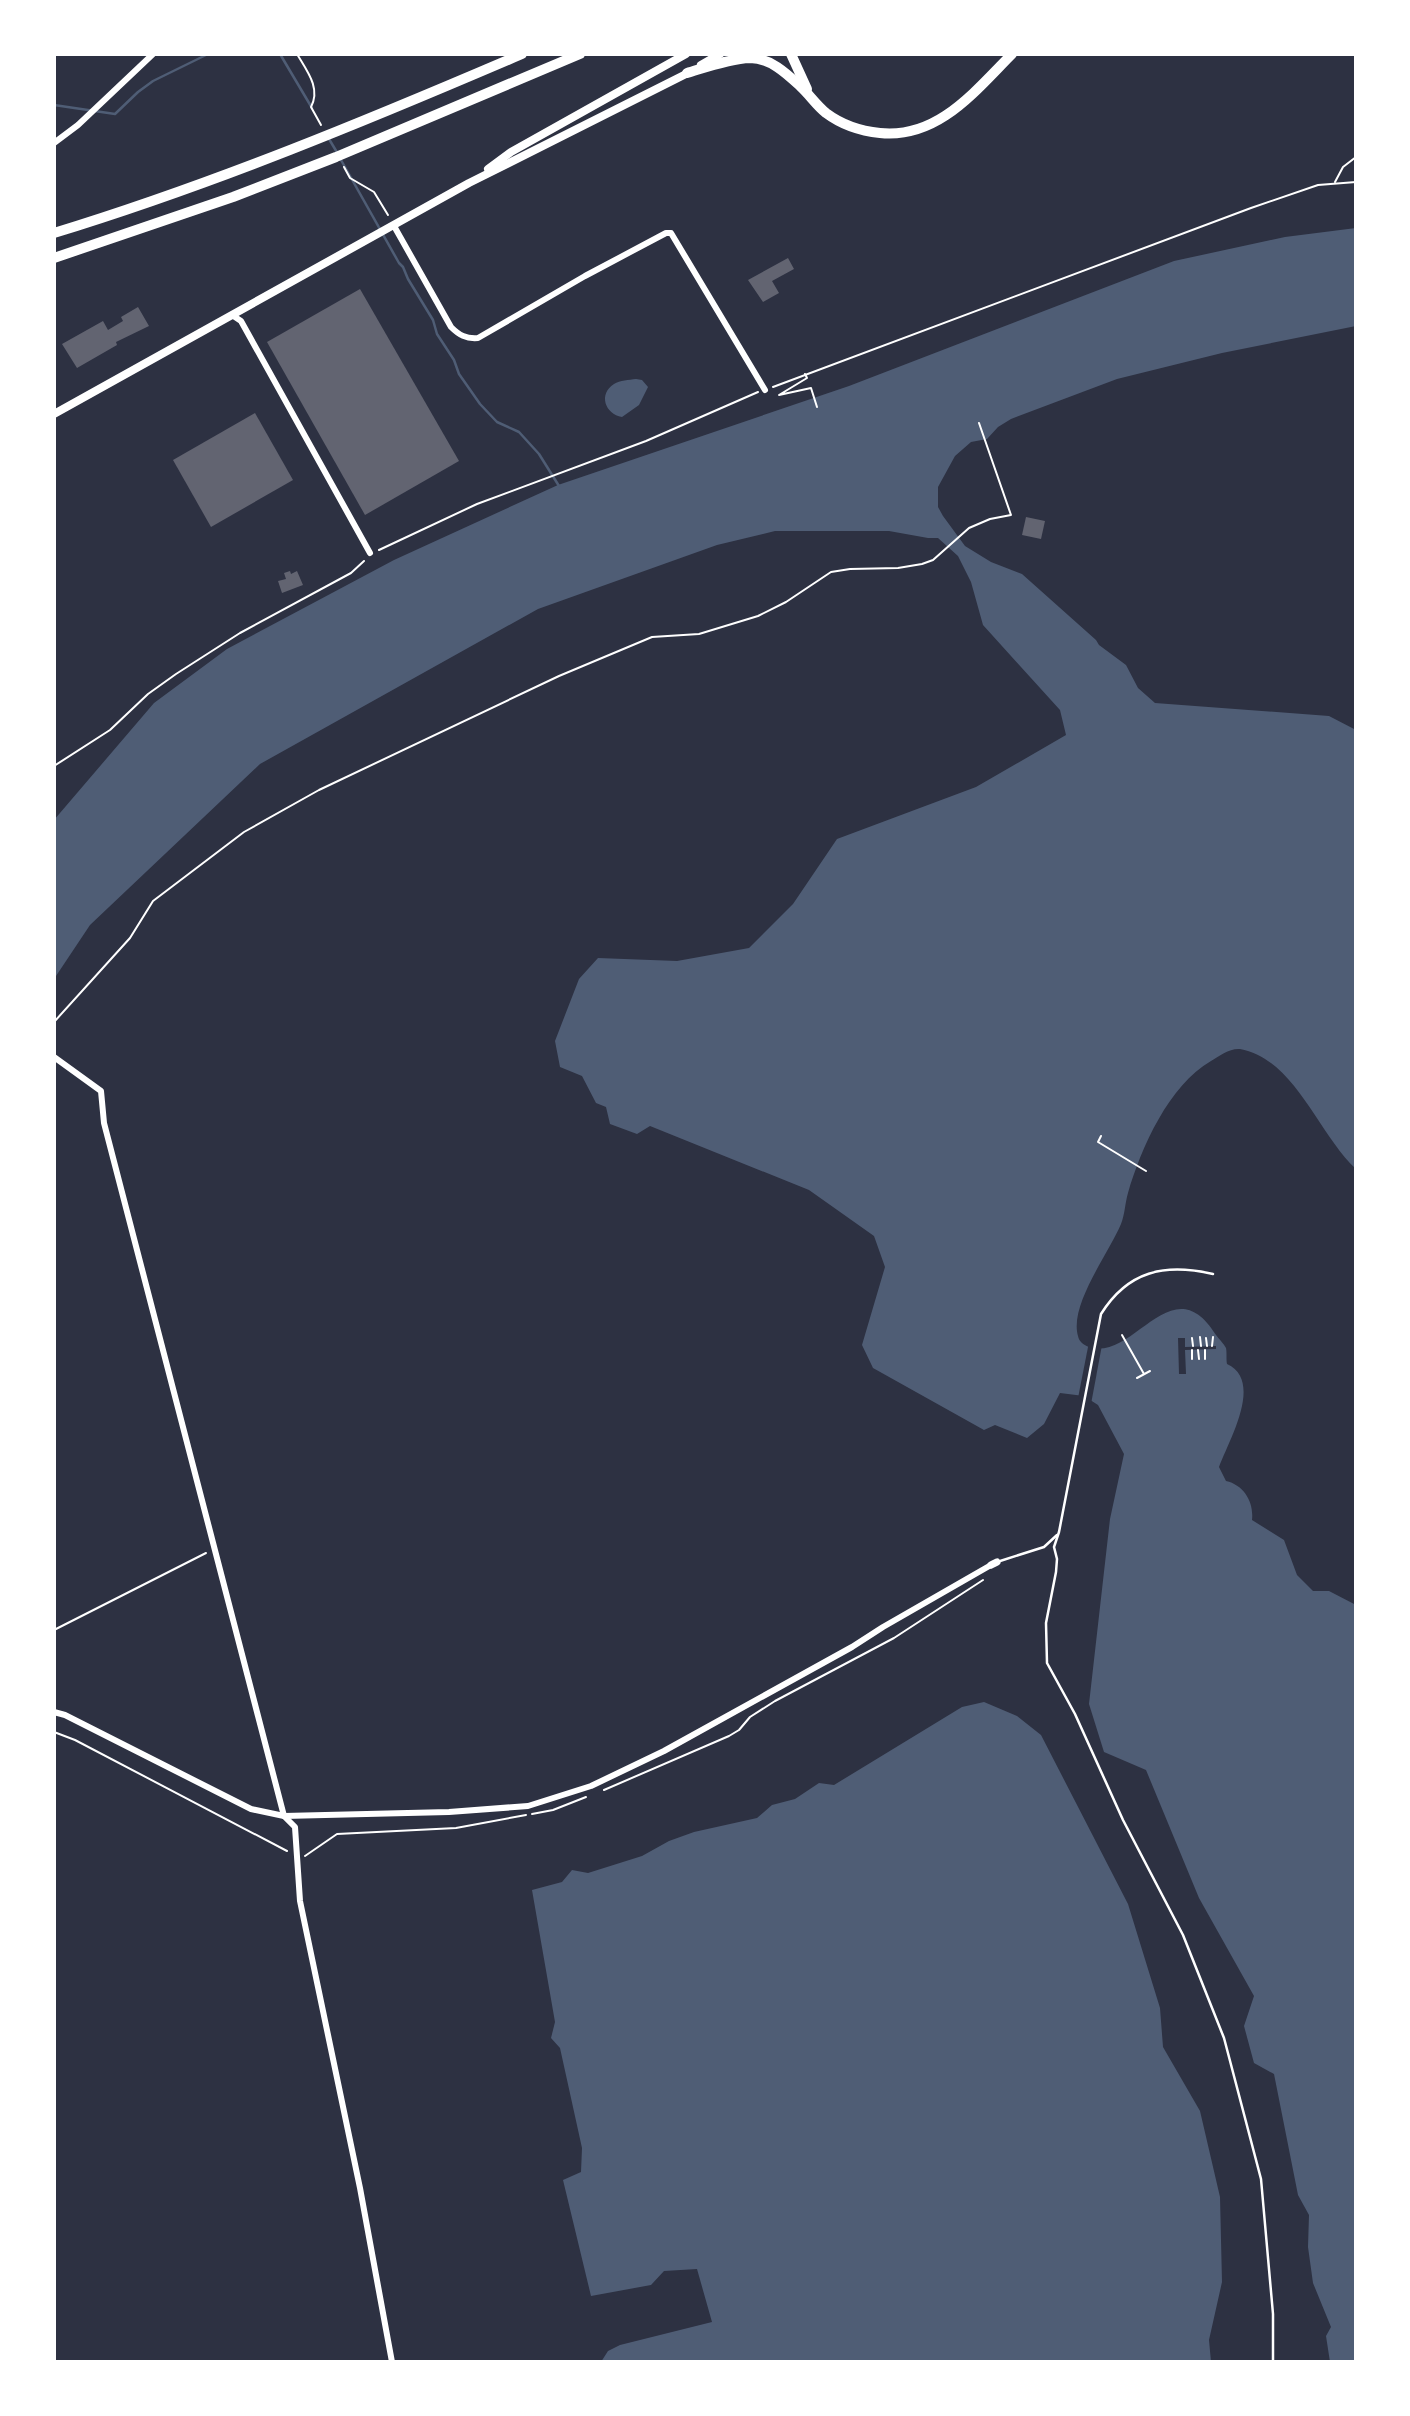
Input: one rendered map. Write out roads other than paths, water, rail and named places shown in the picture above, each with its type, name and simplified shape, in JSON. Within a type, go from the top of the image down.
[{"type":"highway","points":[[54,233],[158,200],[522,54]]},
{"type":"highway","points":[[54,258],[340,157],[580,54]]},
{"type":"highway","points":[[775,54],[785,72]]},
{"type":"highway","points":[[687,73],[750,58],[774,65],[810,95],[824,112],[845,124],[866,131],[898,135],[925,128],[943,118],[965,101],[1012,54]]},
{"type":"highway","points":[[795,58],[810,95]]},
{"type":"main road","points":[[468,183],[511,152],[686,54]]},
{"type":"main road","points":[[54,414],[468,183],[720,54]]},
{"type":"street","points":[[54,143],[78,125],[153,54]]},
{"type":"street","points":[[394,226],[451,327],[470,339],[484,335],[585,276],[666,233],[671,233],[765,390]]},
{"type":"street","points":[[232,315],[241,321],[370,553]]},
{"type":"street","points":[[54,1057],[101,1091],[104,1123],[284,1816],[295,1827],[300,1901],[360,2188],[392,2362]]},
{"type":"street","points":[[54,1712],[126,1744],[251,1810],[284,1816],[436,1812],[528,1806],[591,1786],[664,1751],[852,1647],[883,1626],[994,1563]]},
{"type":"lane","points":[[1213,1274],[1175,1271],[1136,1278],[1123,1285],[1101,1314],[1054,1547],[1057,1559],[1046,1623],[1047,1663],[1123,1820],[1183,1935],[1224,2038],[1261,2179],[1273,2314],[1273,2362]]},
{"type":"lane","points":[[994,1563],[1044,1547],[1059,1532]]},
{"type":"water","points":[[1356,228],[1356,326],[1222,353],[1117,379],[1011,419],[998,427],[987,439],[971,442],[955,456],[938,487],[938,507],[965,546],[991,562],[1022,574],[1099,645],[1126,665],[1138,688],[1155,703],[1329,716],[1356,730],[1356,1169],[1342,1154],[1291,1082],[1276,1067],[1259,1056],[1240,1049],[1221,1055],[1182,1085],[1159,1119],[1134,1175],[1121,1224],[1084,1295],[1077,1323],[1082,1343],[1089,1347],[1106,1348],[1168,1312],[1184,1309],[1200,1316],[1225,1346],[1227,1364],[1238,1372],[1243,1383],[1241,1412],[1219,1467],[1226,1481],[1243,1490],[1251,1507],[1252,1520],[1284,1540],[1297,1575],[1313,1591],[1329,1591],[1356,1605],[1356,2362],[1330,2362],[1326,2336],[1331,2327],[1313,2283],[1308,2247],[1309,2215],[1298,2195],[1274,2074],[1254,2063],[1244,2026],[1254,1996],[1199,1898],[1146,1770],[1104,1752],[1089,1704],[1110,1519],[1124,1454],[1098,1405],[1084,1396],[1060,1393],[1044,1424],[1027,1438],[995,1425],[984,1430],[873,1368],[862,1345],[885,1267],[874,1236],[809,1190],[650,1126],[637,1134],[610,1124],[606,1107],[596,1103],[582,1076],[560,1067],[555,1041],[579,979],[598,958],[677,961],[749,948],[793,904],[837,839],[976,787],[1066,735],[1060,710],[983,625],[971,582],[958,556],[938,538],[889,531],[775,531],[717,545],[538,609],[260,764],[90,925],[54,979],[54,820],[154,703],[227,649],[394,560],[558,485],[849,386],[1174,261],[1285,237]]},
{"type":"water","points":[[625,380],[642,380],[648,387],[639,405],[622,417],[611,412],[605,398],[609,388]]},
{"type":"water","points":[[984,1702],[1017,1716],[1041,1735],[1128,1904],[1160,2008],[1163,2047],[1200,2111],[1220,2197],[1222,2282],[1209,2340],[1211,2362],[601,2362],[608,2351],[620,2345],[712,2322],[697,2269],[664,2271],[651,2285],[591,2296],[563,2180],[581,2172],[582,2148],[560,2048],[551,2038],[555,2022],[532,1890],[562,1882],[572,1870],[588,1873],[642,1856],[669,1841],[694,1832],[757,1818],[772,1805],[795,1799],[819,1783],[834,1785],[962,1707]]},
{"type":"waterway","points":[[54,105],[115,114],[153,81],[208,54]]},
{"type":"waterway","points":[[280,54],[312,108]]},
{"type":"waterway","points":[[329,139],[338,154]]},
{"type":"waterway","points":[[341,160],[433,320],[437,334],[454,360],[459,374],[480,404],[497,422],[519,432],[539,454],[559,486]]}]
